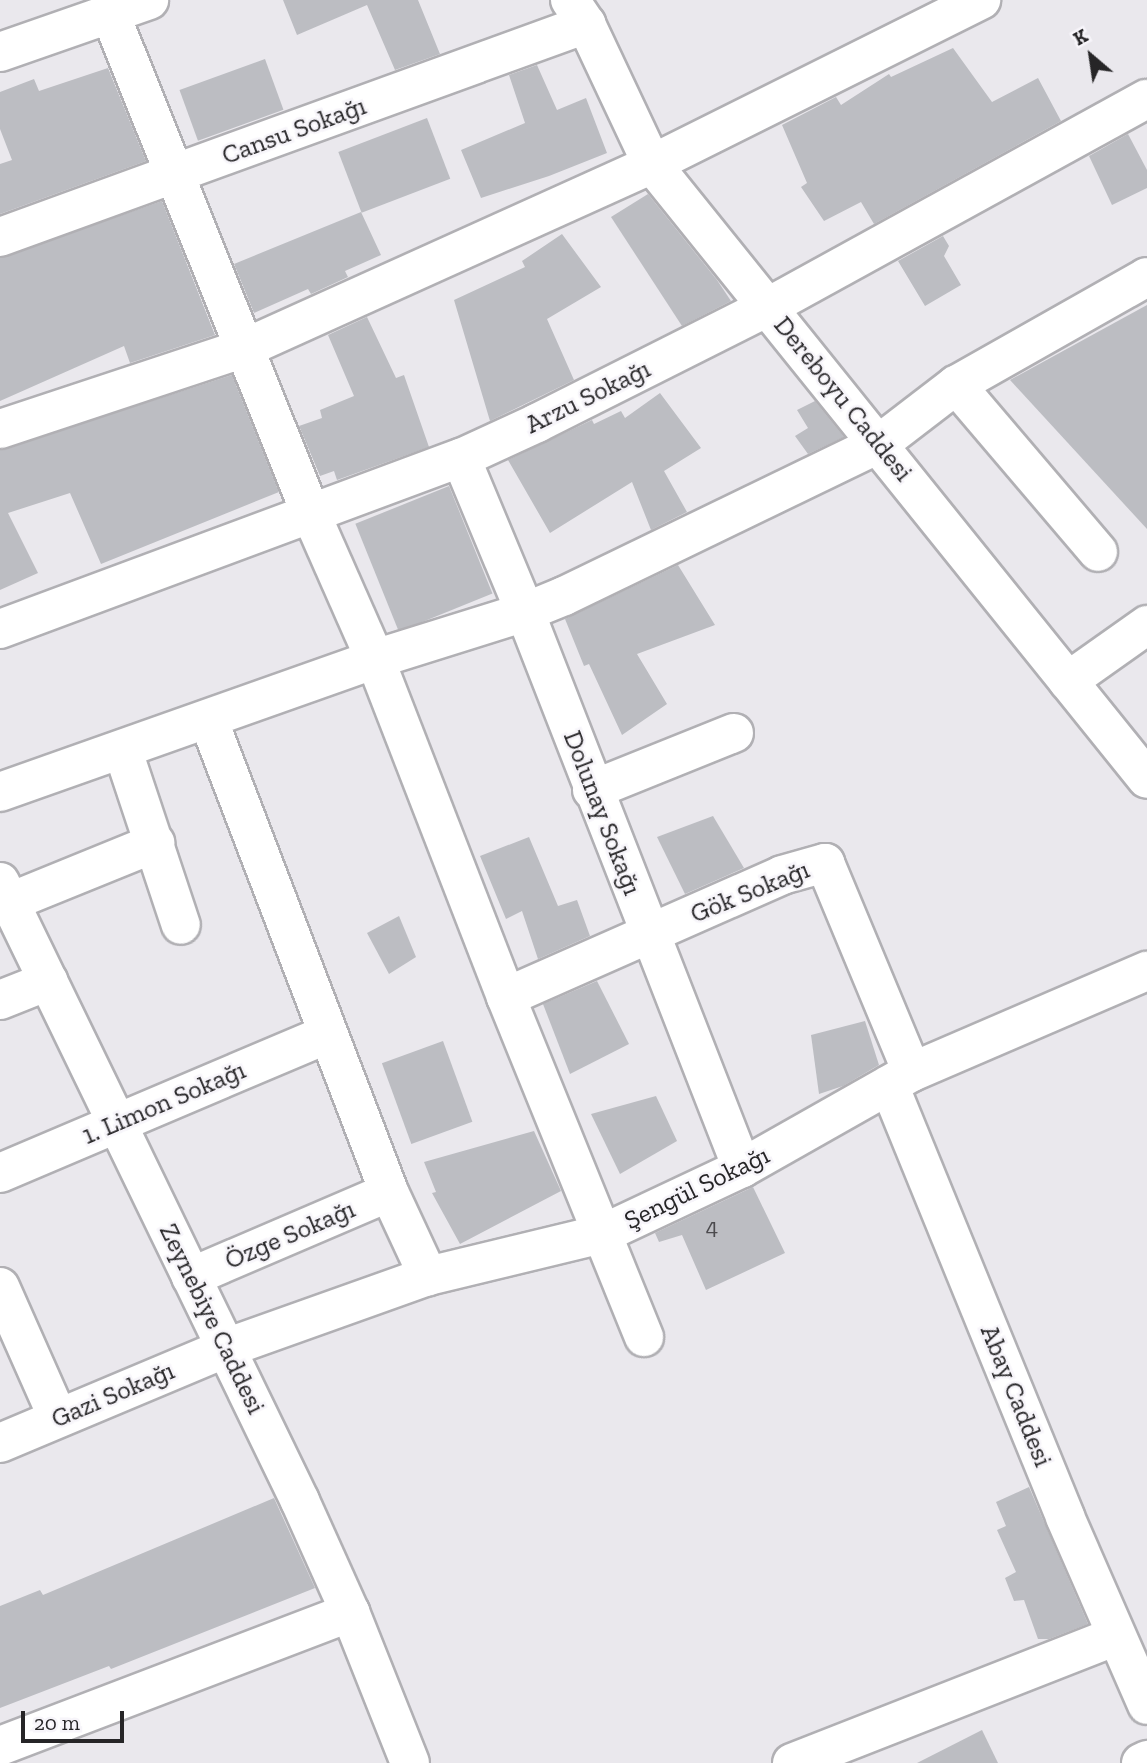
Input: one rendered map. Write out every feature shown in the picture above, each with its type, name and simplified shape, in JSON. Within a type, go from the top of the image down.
[{"type":"street","points":[[0,52],[63,14],[111,16],[149,0]]},
{"type":"street","points":[[0,429],[245,348],[652,164],[981,0]]},
{"type":"street","name":"Dereboyu Caddesi","points":[[578,12],[652,164],[1147,779]]},
{"type":"street","name":"Cansu Sokağı","points":[[0,237],[175,175],[578,12]]},
{"type":"street","points":[[111,16],[311,514],[375,659],[506,997],[644,1337]]},
{"type":"street","name":"Arzu Sokağı","points":[[0,629],[461,458],[768,307],[1147,99]]},
{"type":"street","points":[[0,792],[123,751],[375,659],[525,612],[746,510],[879,444],[956,385],[1147,277]]},
{"type":"street","points":[[956,385],[1098,552]]},
{"type":"street","name":"Dolunay Sokağı","points":[[461,458],[525,612],[592,790],[742,1168]]},
{"type":"street","points":[[1068,681],[1147,625]]},
{"type":"street","points":[[208,719],[389,1192],[428,1276]]},
{"type":"street","points":[[592,790],[734,733]]},
{"type":"street","points":[[123,751],[181,925]]},
{"type":"street","points":[[5,892],[155,843]]},
{"type":"street","name":"Gök Sokağı","points":[[506,997],[782,875],[825,863],[901,1079]]},
{"type":"street","name":"Zeynebiye Caddesi","points":[[5,892],[226,1348],[350,1612],[410,1763]]},
{"type":"street","name":"Şengül Sokağı","points":[[226,1348],[428,1276],[602,1234],[742,1168],[901,1079],[1147,971]]},
{"type":"street","points":[[0,1000],[48,981]]},
{"type":"street","name":"1. Limon Sokağı","points":[[0,1173],[328,1034]]},
{"type":"street","name":"Abay Caddesi","points":[[901,1079],[1116,1636],[1147,1705]]},
{"type":"street","name":"Özge Sokağı","points":[[191,1277],[389,1192]]},
{"type":"street","points":[[0,1287],[58,1419]]},
{"type":"street","name":"Gazi Sokağı","points":[[0,1443],[226,1348]]},
{"type":"street","points":[[0,1746],[350,1612]]},
{"type":"street","points":[[792,1763],[1116,1636]]},
{"type":"street","points":[[1141,1763],[1147,1760]]},
{"type":"building","points":[[283,0],[418,0],[440,54],[395,70],[367,5],[297,35]]},
{"type":"building","points":[[953,48],[992,102],[1038,78],[1061,121],[874,224],[861,202],[824,221],[801,187],[807,183],[782,125],[836,97],[841,105],[889,74],[891,77]]},
{"type":"building","points":[[265,59],[283,110],[198,141],[179,90]]},
{"type":"building","points":[[537,65],[557,110],[586,98],[607,153],[549,176],[481,198],[461,150],[525,123],[509,75]]},
{"type":"building","points":[[108,68],[146,161],[0,214],[0,164],[12,160],[0,129],[0,92],[34,79],[39,91]]},
{"type":"building","points":[[427,118],[450,179],[362,213],[338,152]]},
{"type":"building","points":[[1128,134],[1147,170],[1147,188],[1112,205],[1089,156]]},
{"type":"building","points":[[648,194],[731,301],[682,326],[611,217]]},
{"type":"building","points":[[162,201],[215,335],[130,363],[124,346],[0,401],[0,258]]},
{"type":"building","points":[[361,212],[381,255],[345,271],[348,277],[311,294],[308,289],[254,313],[234,264]]},
{"type":"building","points":[[562,234],[601,287],[547,319],[574,380],[490,421],[454,300],[525,267],[522,261]]},
{"type":"building","points":[[943,236],[949,246],[944,256],[961,285],[925,306],[898,261]]},
{"type":"building","points":[[1147,305],[1147,529],[1010,380]]},
{"type":"building","points":[[367,317],[396,378],[404,375],[429,447],[337,480],[334,471],[320,476],[299,426],[322,418],[320,410],[354,396],[328,335]]},
{"type":"building","points":[[232,375],[279,492],[101,564],[70,493],[8,513],[38,573],[0,590],[0,450]]},
{"type":"building","points":[[660,393],[701,448],[664,471],[687,512],[651,530],[632,482],[550,533],[508,460],[592,420],[594,424],[621,411],[625,418]]},
{"type":"building","points":[[815,401],[844,437],[808,454],[795,436],[808,428],[797,410]]},
{"type":"building","points":[[449,486],[492,594],[399,631],[355,524]]},
{"type":"building","points":[[678,565],[715,625],[637,654],[667,704],[622,735],[589,664],[584,666],[565,619]]},
{"type":"building","points":[[713,816],[744,868],[685,894],[657,837]]},
{"type":"building","points":[[529,837],[558,906],[577,900],[590,936],[538,959],[522,911],[506,919],[480,856]]},
{"type":"building","points":[[399,916],[416,957],[389,974],[367,933]]},
{"type":"building","points":[[597,981],[629,1044],[570,1074],[543,1004]]},
{"type":"building","points":[[865,1021],[879,1065],[843,1086],[819,1094],[811,1035]]},
{"type":"building","points":[[443,1041],[472,1122],[411,1144],[382,1063]]},
{"type":"building","points":[[656,1096],[677,1141],[620,1174],[591,1114]]},
{"type":"building","points":[[534,1131],[561,1191],[460,1244],[432,1193],[436,1192],[424,1162]]},
{"type":"building","points":[[753,1187],[785,1253],[706,1290],[682,1235],[659,1242],[655,1233]]},
{"type":"building","points":[[1029,1487],[1088,1624],[1049,1639],[1038,1639],[1024,1600],[1014,1601],[1005,1578],[1016,1572],[997,1530],[1006,1526],[996,1502]]},
{"type":"building","points":[[274,1498],[315,1588],[111,1669],[109,1666],[0,1708],[0,1606],[40,1590],[43,1595]]},
{"type":"building","points":[[982,1730],[998,1763],[917,1763]]}]
